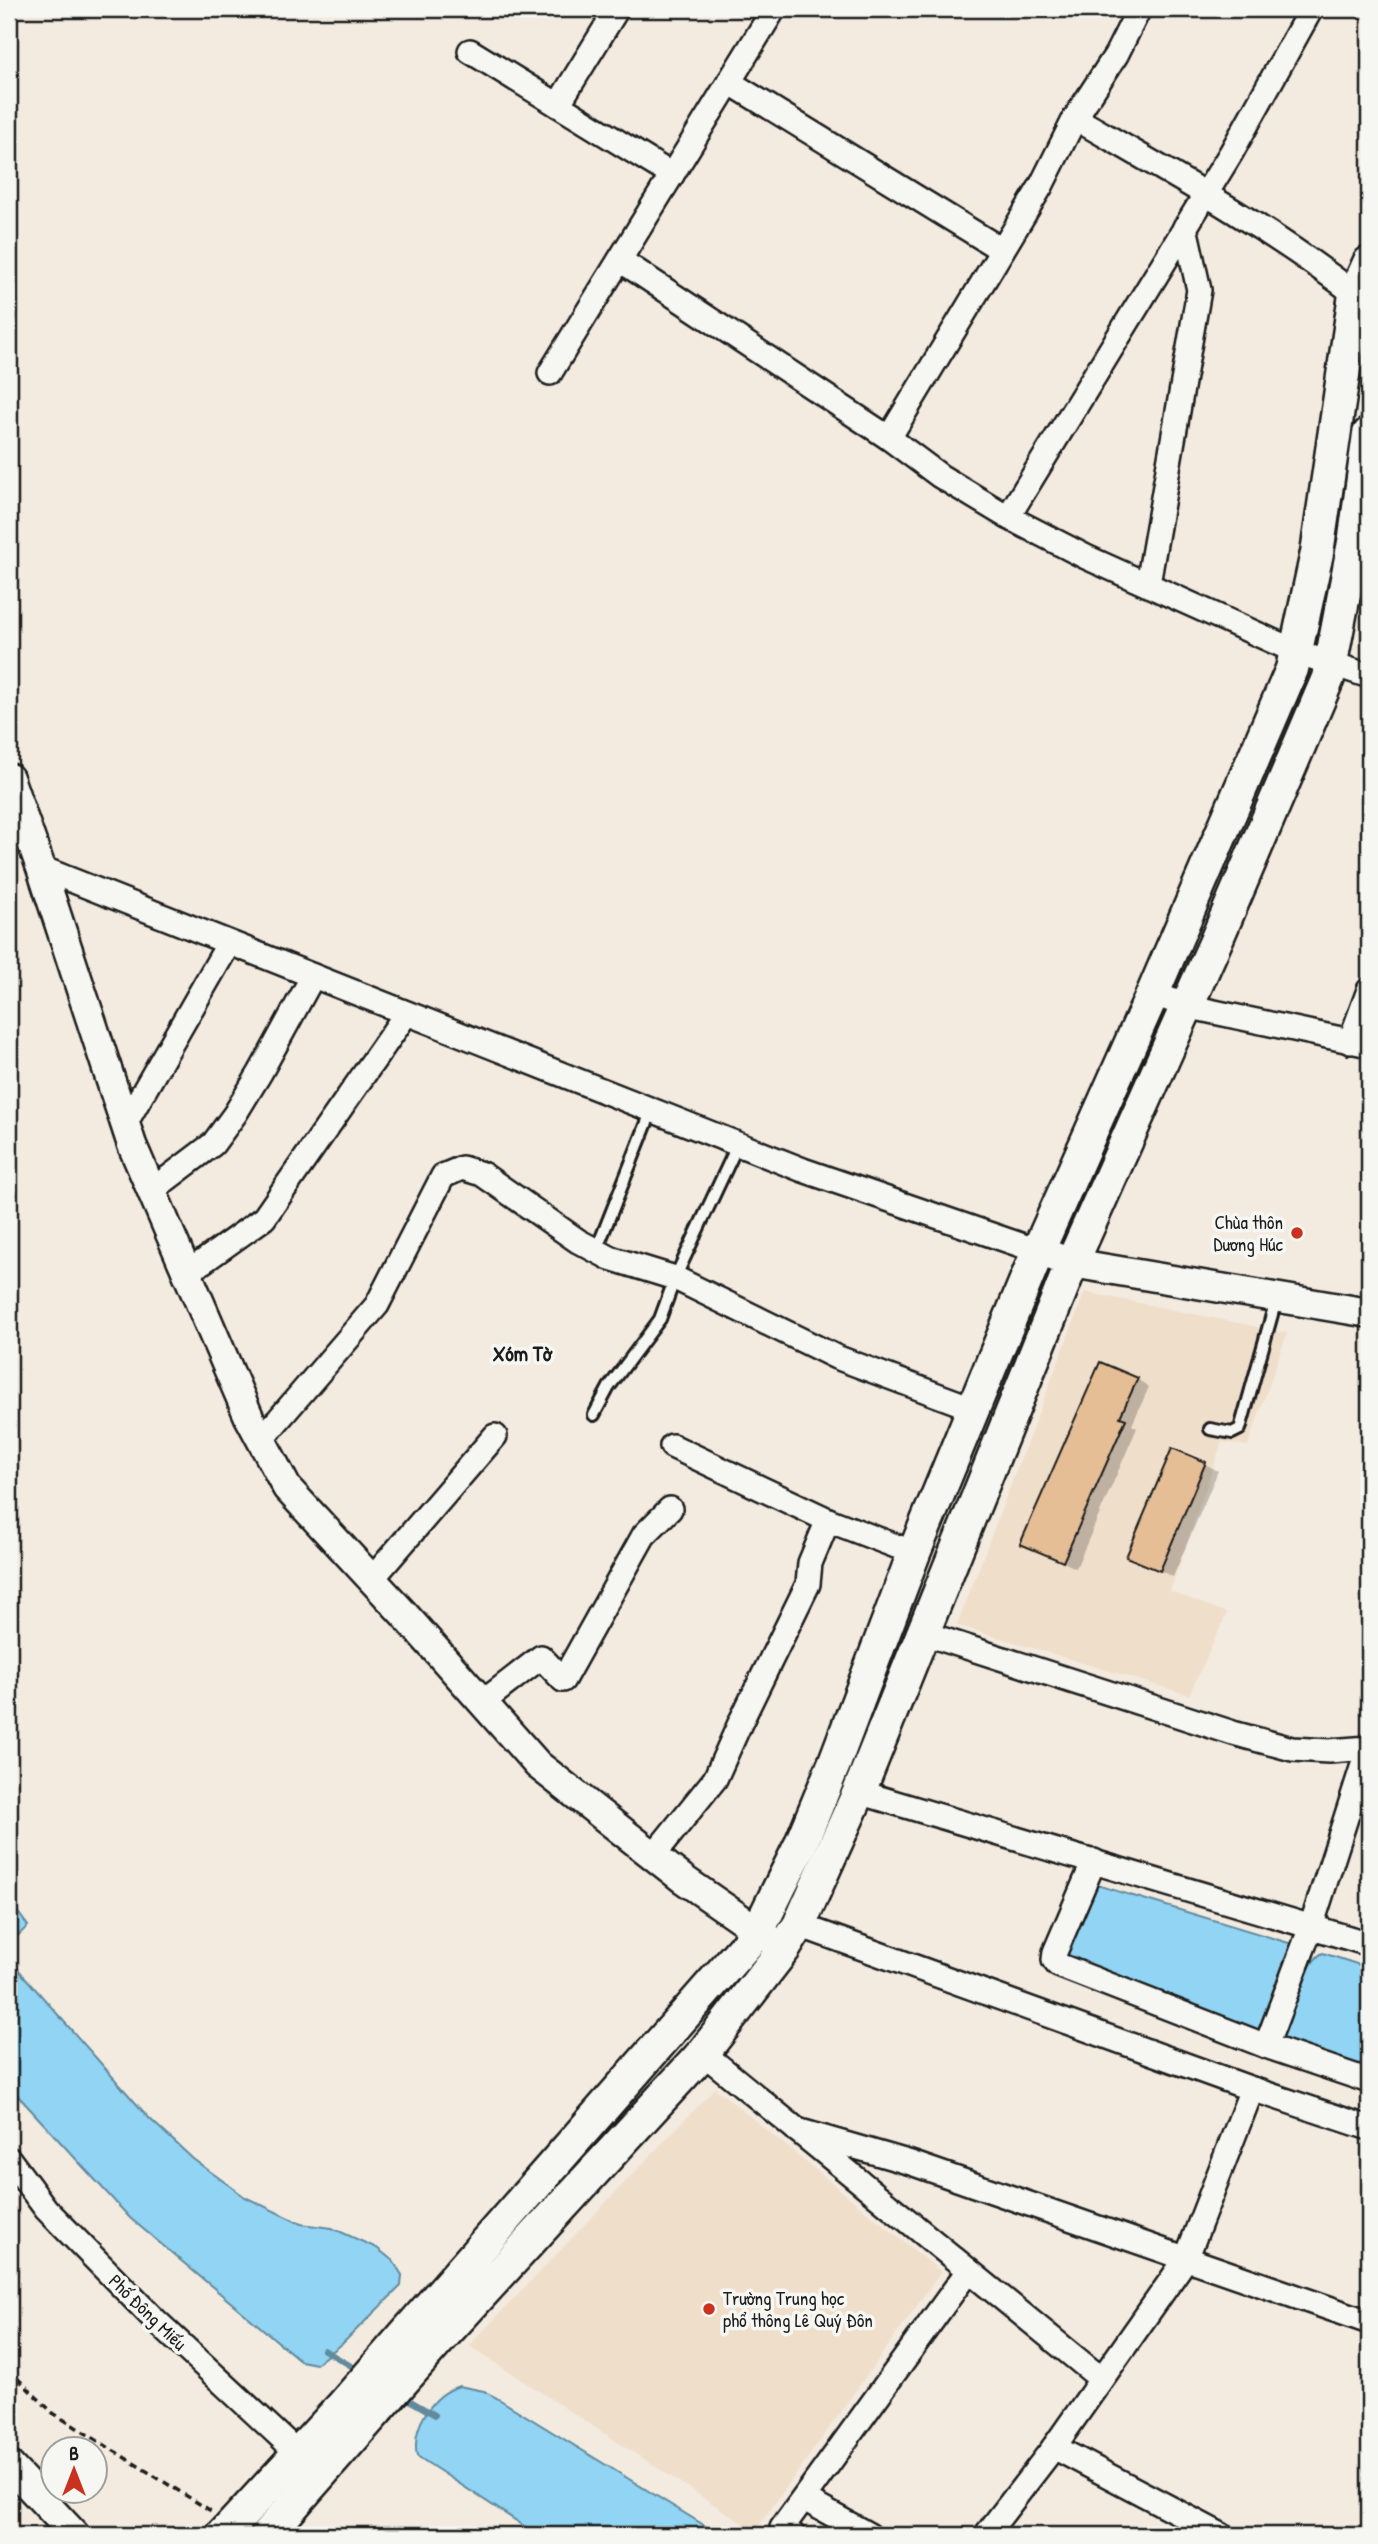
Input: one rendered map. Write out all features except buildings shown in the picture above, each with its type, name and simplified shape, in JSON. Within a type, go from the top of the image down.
[{"type":"main road","points":[[227,2531],[299,2454],[758,1931],[800,1846],[834,1764],[914,1552],[1038,1251],[1153,993],[1292,669],[1317,553],[1369,262]]},
{"type":"main road","points":[[267,2535],[550,2218],[703,2053],[792,1937],[859,1792],[1072,1263],[1328,678],[1355,537],[1369,434]]},
{"type":"main road","points":[[526,2195],[550,2218]]},
{"type":"street","points":[[558,105],[617,9]]},
{"type":"street","points":[[550,373],[774,9]]},
{"type":"street","points":[[889,438],[1041,186],[1075,118],[1116,55],[1139,9]]},
{"type":"street","points":[[1008,517],[1205,195],[1311,9]]},
{"type":"street","points":[[470,51],[672,174]]},
{"type":"street","points":[[729,82],[1002,250]]},
{"type":"street","points":[[1075,118],[1205,195],[1309,260],[1362,297]]},
{"type":"street","points":[[1148,584],[1199,290],[1185,227]]},
{"type":"street","points":[[620,260],[889,438],[940,476],[1008,517],[1086,557],[1297,652],[1369,676]]},
{"type":"street","points":[[9,778],[125,1124],[248,1417],[287,1488],[538,1765],[653,1856],[758,1931],[792,1937],[1369,2128]]},
{"type":"street","points":[[41,868],[803,1170],[1072,1263],[1369,1313]]},
{"type":"street","points":[[125,1124],[229,943]]},
{"type":"street","points":[[151,1191],[213,1144],[235,1114],[313,976]]},
{"type":"street","points":[[1153,993],[1186,1006],[1360,1043],[1369,990]]},
{"type":"street","points":[[187,1273],[264,1218],[406,1014]]},
{"type":"street","points":[[261,1440],[377,1305],[443,1176],[462,1168],[482,1174],[518,1201],[610,1258],[675,1278],[836,1357],[972,1408]]},
{"type":"street","points":[[372,1579],[495,1436]]},
{"type":"street","points":[[673,1446],[828,1520],[914,1552]]},
{"type":"street","points":[[483,1702],[541,1657],[563,1679],[644,1535],[670,1510]]},
{"type":"street","points":[[653,1856],[715,1779],[808,1584],[810,1563],[828,1520]]},
{"type":"street","points":[[923,1633],[1233,1733],[1292,1749],[1329,1751],[1369,1747],[1311,1927],[1266,2046]]},
{"type":"street","points":[[859,1792],[1369,1944]]},
{"type":"street","points":[[1094,1861],[1055,1952],[1054,1959],[1058,1965],[1266,2046],[1369,2081]]},
{"type":"street","points":[[703,2053],[1100,2378]]},
{"type":"street","points":[[986,2535],[1054,2446],[1186,2259],[1252,2089]]},
{"type":"street","points":[[797,2130],[911,2163],[1369,2322]]},
{"type":"street","name":"Phố Đông Miếu","points":[[9,2159],[46,2209],[137,2302],[299,2454]]},
{"type":"street","points":[[793,2535],[782,2528],[968,2271]]},
{"type":"street","points":[[1054,2446],[1221,2535]]},
{"type":"street","points":[[9,2465],[75,2535]]},
{"type":"street","points":[[804,2499],[869,2535]]},
{"type":"lane","points":[[596,1251],[652,1110]]},
{"type":"lane","points":[[594,1415],[609,1387],[660,1319],[675,1278],[738,1144]]},
{"type":"lane","points":[[1210,1429],[1232,1433],[1240,1430],[1277,1297]]},
{"type":"path","points":[[9,2370],[53,2413],[204,2505],[227,2531]]},
{"type":"shaded area","points":[[1085,1292],[1287,1333],[1248,1446],[1222,1442],[1170,1591],[1227,1613],[1189,1695],[957,1625]]},
{"type":"shaded area","name":"Trường Trung học phổ thông Lê Quý Đôn","points":[[715,2088],[941,2272],[755,2531],[469,2346]]},
{"type":"water","points":[[1097,1885],[1289,1943],[1291,1955],[1259,2028],[1256,2031],[1065,1957],[1093,1887]]},
{"type":"water","points":[[9,1900],[28,1926],[9,1944]]},
{"type":"water","points":[[1323,1953],[1369,1968],[1369,2074],[1282,2041],[1280,2031],[1299,1988],[1311,1965]]},
{"type":"water","points":[[9,1959],[148,2117],[193,2159],[245,2197],[301,2224],[332,2228],[377,2248],[393,2261],[402,2275],[401,2286],[342,2344],[316,2364],[301,2361],[130,2218],[9,2086]]},
{"type":"water","points":[[459,2386],[484,2391],[497,2398],[720,2535],[538,2535],[417,2456],[417,2434],[432,2404],[449,2390]]},
{"type":"waterway","points":[[324,2350],[358,2370]]},
{"type":"waterway","points":[[402,2396],[435,2415]]},
{"type":"place","name":"Chùa thôn Dương Húc","points":[[1297,1233]]},
{"type":"place","name":"Trường Trung học phổ thông Lê Quý Đôn","points":[[709,2309]]},
{"type":"district","name":"Xóm Tờ","points":[[522,1353]]}]
